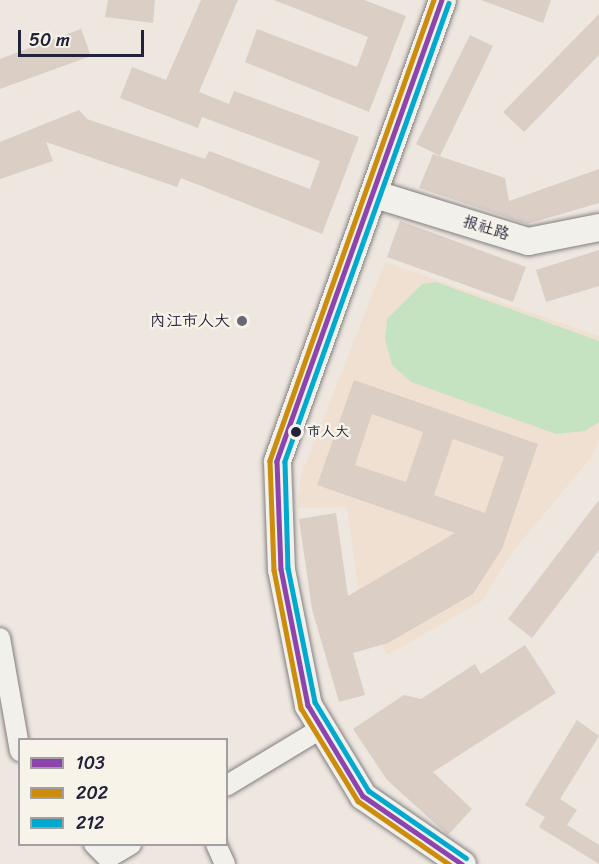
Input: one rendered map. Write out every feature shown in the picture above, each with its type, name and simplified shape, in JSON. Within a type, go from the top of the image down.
[{"type":"street","points":[[442,0],[375,194],[318,336],[277,461],[281,568],[308,705],[363,796],[462,864]]},
{"type":"street","name":"报社路","points":[[375,194],[528,241],[599,227]]},
{"type":"street","points":[[0,638],[18,740]]},
{"type":"street","points":[[228,785],[322,728]]},
{"type":"street","points":[[96,846],[108,858],[128,846]]},
{"type":"street","points":[[217,846],[225,864]]},
{"type":"shaded area","points":[[385,262],[599,336],[599,439],[593,455],[511,554],[482,601],[387,655],[359,594],[347,507],[298,508],[300,478]]},
{"type":"green space","points":[[436,282],[599,341],[599,422],[585,431],[556,434],[411,382],[392,365],[385,339],[387,319],[422,284]]},
{"type":"building","points":[[108,0],[155,0],[153,23],[105,17]]},
{"type":"building","points":[[201,0],[238,0],[199,92],[229,104],[234,91],[359,137],[322,234],[181,178],[177,187],[46,142],[53,161],[0,179],[0,142],[79,110],[87,119],[205,159],[209,151],[310,189],[320,161],[202,117],[198,128],[120,98],[132,67],[166,80]]},
{"type":"building","points":[[274,0],[364,0],[406,16],[369,112],[245,62],[257,29],[357,67],[368,37]]},
{"type":"building","points":[[481,0],[551,0],[543,23]]},
{"type":"building","points":[[599,14],[599,55],[524,132],[503,112]]},
{"type":"building","points":[[81,29],[91,56],[0,89],[0,59]]},
{"type":"building","points":[[470,35],[493,46],[440,156],[416,144]]},
{"type":"building","points":[[433,154],[505,178],[509,201],[599,169],[599,203],[527,224],[419,188]]},
{"type":"building","points":[[400,221],[526,267],[513,302],[387,257]]},
{"type":"building","points":[[599,250],[599,286],[546,302],[536,270]]},
{"type":"building","points":[[354,380],[538,444],[502,549],[473,594],[388,643],[353,653],[365,695],[339,702],[312,609],[299,519],[336,513],[348,596],[455,533],[317,485]],"holes":[[[372,414],[423,432],[406,482],[355,465]],[[453,439],[504,457],[485,513],[434,495]]]},
{"type":"building","points":[[599,500],[599,550],[532,638],[508,619]]},
{"type":"building","points":[[525,645],[556,693],[433,772],[472,809],[448,835],[387,780],[353,729],[404,695],[421,699],[475,664],[481,674]]},
{"type":"building","points":[[577,720],[599,736],[560,799],[577,810],[567,825],[599,845],[599,864],[539,827],[545,817],[525,805]]},
{"type":"transit line","name":"202","points":[[434,0],[270,461],[274,570],[301,708],[358,801],[449,864]]},
{"type":"transit line","name":"103","points":[[442,0],[277,461],[281,569],[308,705],[363,796],[462,864]]},
{"type":"transit line","name":"212","points":[[449,3],[285,462],[288,568],[315,702],[369,791],[466,858]]},
{"type":"place","name":"内江市人大","points":[[242,321]]},
{"type":"place","name":"市人大","points":[[296,432]]}]
